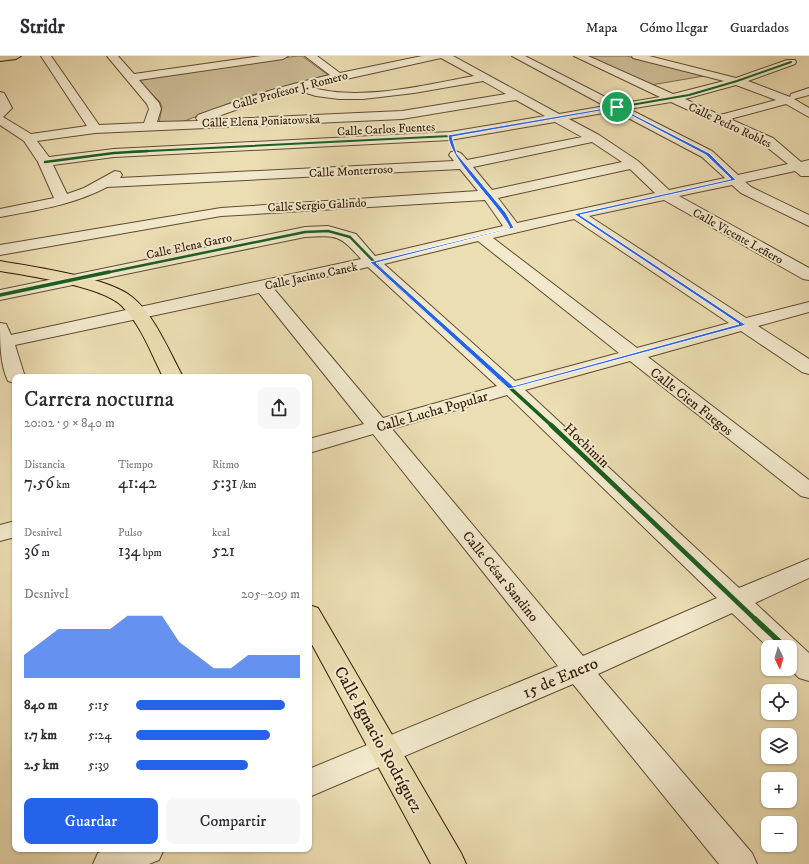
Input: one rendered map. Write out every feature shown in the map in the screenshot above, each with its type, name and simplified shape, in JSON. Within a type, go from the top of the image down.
[{"type":"main road","points":[[0,58],[16,56]]},
{"type":"main road","points":[[0,266],[68,281],[115,294],[126,300],[137,313],[171,374]]},
{"type":"main road","name":"Calle Ignacio Rodríguez","points":[[312,620],[449,864]]},
{"type":"street","points":[[46,56],[95,129]]},
{"type":"street","points":[[112,56],[153,103],[155,109],[150,126]]},
{"type":"street","points":[[131,78],[190,70],[248,58],[283,56]]},
{"type":"street","points":[[310,56],[338,76]]},
{"type":"street","points":[[378,56],[393,65]]},
{"type":"street","name":"Calle Profesor J. Romero","points":[[0,213],[62,200],[90,191],[104,183],[144,152],[187,124],[247,100],[338,76],[438,56]]},
{"type":"street","name":"Calle Vicente Leñero","points":[[445,56],[594,138],[633,164],[666,195],[809,275]]},
{"type":"street","points":[[517,56],[708,154],[746,190],[809,222]]},
{"type":"street","name":"Calle Pedro Robles","points":[[579,56],[774,145],[806,168]]},
{"type":"street","points":[[637,56],[742,80]]},
{"type":"street","points":[[654,56],[742,80],[809,103]]},
{"type":"street","name":"Calle Carlos Fuentes","points":[[45,162],[94,155],[450,136],[671,98],[797,64],[773,58]]},
{"type":"street","points":[[180,61],[190,70]]},
{"type":"street","points":[[297,86],[319,94],[369,94],[400,92],[483,78]]},
{"type":"street","points":[[716,119],[763,108],[809,91]]},
{"type":"street","points":[[0,95],[6,108],[0,114]]},
{"type":"street","name":"Calle Elena Poniatowska","points":[[28,138],[95,129],[402,115],[517,96]]},
{"type":"street","points":[[791,98],[809,113]]},
{"type":"street","points":[[448,108],[451,121],[450,136],[453,150],[463,165],[490,195],[512,228]]},
{"type":"street","points":[[0,120],[28,138],[45,162],[62,200]]},
{"type":"street","name":"Calle Monterroso","points":[[104,183],[463,165],[594,138]]},
{"type":"street","name":"Calle Sergio Galindo","points":[[0,250],[221,212],[490,195],[633,164]]},
{"type":"street","name":"Calle Jacinto Canek","points":[[1,337],[137,313],[263,287],[512,228],[734,180],[806,168]]},
{"type":"street","points":[[576,214],[809,368]]},
{"type":"street","name":"Calle Elena Garro","points":[[0,295],[305,232],[336,232],[350,237],[372,262]]},
{"type":"street","name":"Calle Cien Fuegos","points":[[481,236],[809,491]]},
{"type":"street","name":"Hochimin","points":[[372,262],[512,388],[777,640]]},
{"type":"street","name":"Calle César Sandino","points":[[263,287],[578,670],[740,864]]},
{"type":"street","name":"Calle Lucha Popular","points":[[312,445],[512,388],[744,325],[805,312]]},
{"type":"street","points":[[1,337],[14,374]]},
{"type":"street","points":[[0,533],[12,530]]},
{"type":"street","name":"15 de Enero","points":[[312,782],[578,670],[809,568]]},
{"type":"street","points":[[797,659],[809,670]]},
{"type":"street","points":[[110,864],[140,852]]},
{"type":"shaded area","points":[[302,56],[328,75],[248,96],[182,122],[159,123],[162,107],[160,102],[138,80]]},
{"type":"shaded area","points":[[586,56],[627,56],[704,76],[651,85]]},
{"type":"cycle path","points":[[45,162],[114,153],[450,136],[689,95],[737,81],[791,62]]},
{"type":"cycle path","points":[[0,295],[305,232],[328,231],[350,237],[372,262],[511,388],[778,640]]},
{"type":"route","points":[[617,107],[708,154],[734,180],[576,214],[744,325],[512,388],[372,262],[512,228],[490,195],[478,183],[455,154],[450,136],[617,107]]}]
